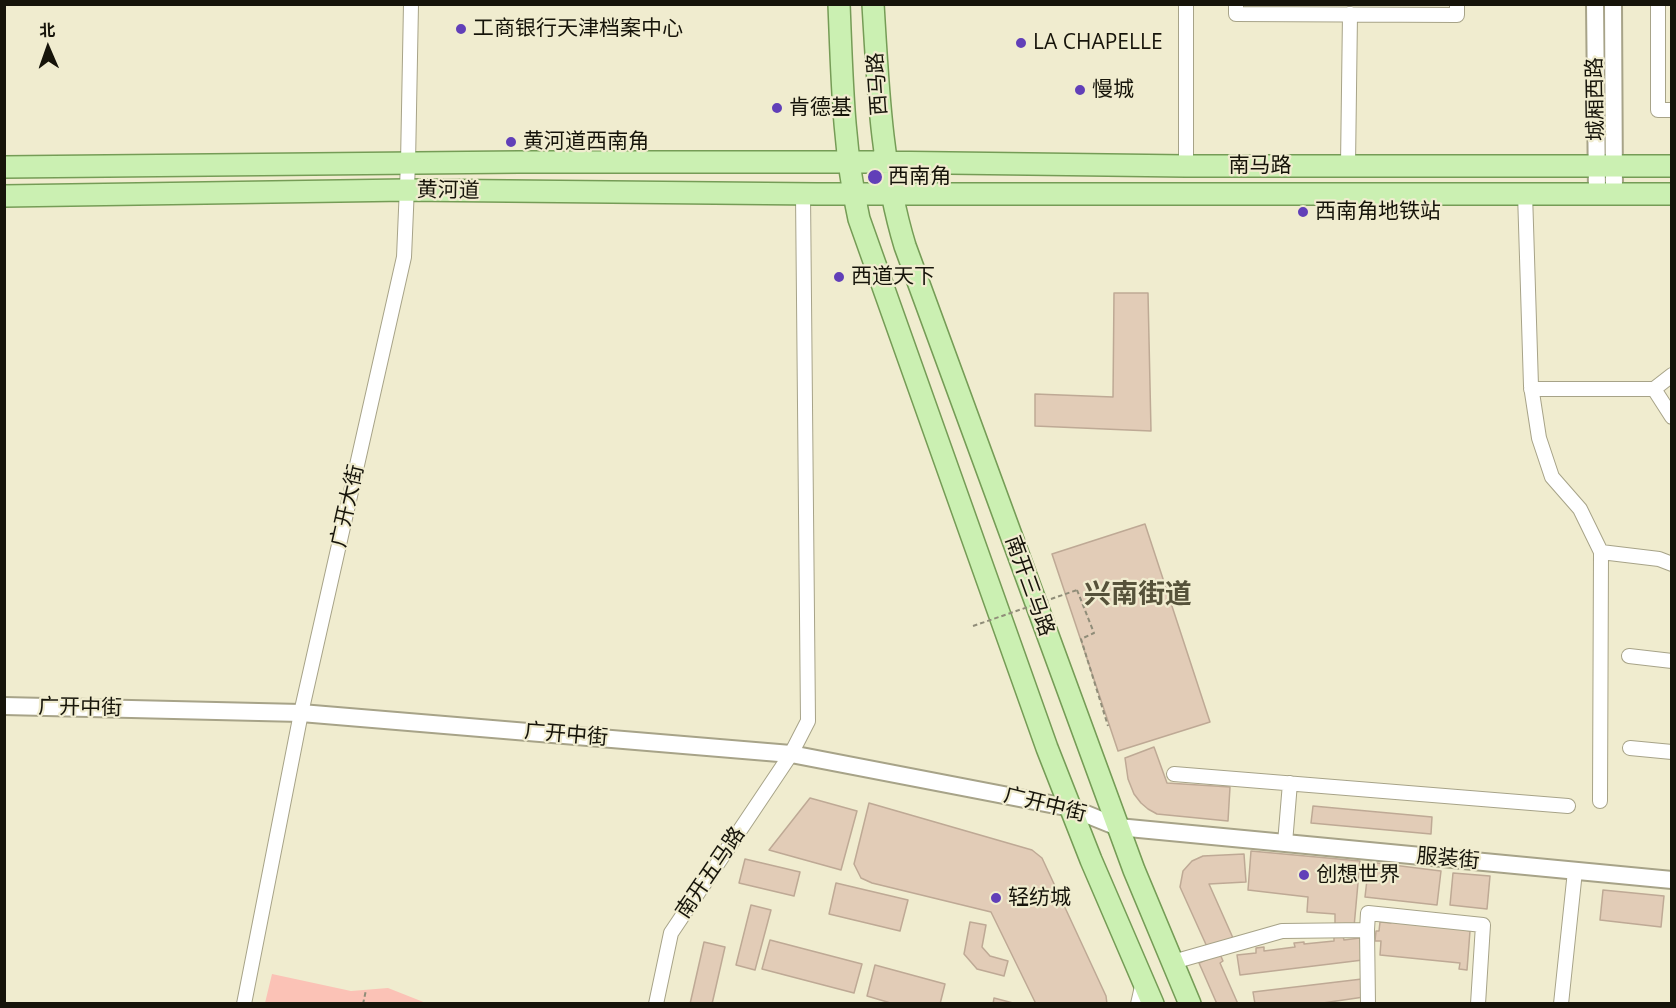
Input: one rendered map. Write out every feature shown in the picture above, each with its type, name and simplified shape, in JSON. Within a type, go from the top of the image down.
[{"type":"main road","name":"西马路","points":[[839,4],[845,123],[853,194]]},
{"type":"main road","name":"西马路","points":[[873,4],[880,112],[886,163]]},
{"type":"main road","name":"黄河道","points":[[4,166],[408,162],[849,163]]},
{"type":"main road","name":"南马路","points":[[849,163],[1671,166]]},
{"type":"main road","name":"南开三马路","points":[[886,163],[895,213],[910,262],[1134,870],[1190,1004]]},
{"type":"main road","name":"黄河道","points":[[4,196],[406,190],[891,194]]},
{"type":"main road","name":"南开三马路","points":[[853,194],[875,265],[1039,725],[1091,860],[1154,1004]]},
{"type":"main road","name":"南马路","points":[[891,194],[1671,194]]},
{"type":"street","name":"广开大街","points":[[244,1004],[301,713],[404,257],[411,4]]},
{"type":"street","points":[[1186,4],[1186,166]]},
{"type":"street","points":[[1236,4],[1236,14],[1457,15],[1457,4]]},
{"type":"street","name":"城厢西路","points":[[1595,4],[1605,165]]},
{"type":"street","name":"城厢西路","points":[[1605,193],[1613,4]]},
{"type":"street","points":[[1658,4],[1658,110],[1671,110]]},
{"type":"street","points":[[1348,165],[1350,14]]},
{"type":"street","points":[[1525,193],[1531,389],[1539,438],[1552,477],[1580,509],[1601,552],[1600,801]]},
{"type":"street","name":"南开五马路","points":[[656,1004],[671,933],[791,754],[808,721],[803,194]]},
{"type":"street","points":[[1531,389],[1654,389],[1671,375]]},
{"type":"street","points":[[1654,389],[1671,417]]},
{"type":"street","points":[[1601,552],[1659,560],[1671,564]]},
{"type":"street","points":[[1629,656],[1671,661]]},
{"type":"street","name":"广开中街","points":[[4,706],[301,713],[791,754],[1071,808],[1118,827]]},
{"type":"street","points":[[1630,748],[1671,752]]},
{"type":"street","points":[[1174,774],[1568,806]]},
{"type":"street","points":[[1285,843],[1290,783]]},
{"type":"street","name":"服装街","points":[[1118,827],[1671,880]]},
{"type":"street","points":[[1561,1004],[1575,871]]},
{"type":"street","points":[[1368,1004],[1368,913],[1483,925],[1478,1004]]},
{"type":"street","points":[[1173,962],[1282,931],[1367,930]]},
{"type":"street","points":[[1138,1004],[1143,980]]},
{"type":"path","points":[[973,626],[1077,590],[1094,633],[1082,639],[1108,726]]},
{"type":"path","points":[[363,1004],[366,990]]},
{"type":"shaded area","points":[[272,974],[351,991],[388,988],[426,1003],[265,1003]]},
{"type":"building","points":[[1114,293],[1148,293],[1151,431],[1035,426],[1035,394],[1113,397]]},
{"type":"building","points":[[1145,524],[1210,722],[1118,751],[1052,554]]},
{"type":"building","points":[[1154,747],[1167,783],[1230,787],[1228,821],[1157,814],[1141,803],[1134,794],[1128,779],[1125,758]]},
{"type":"building","points":[[810,798],[857,811],[841,870],[769,850]]},
{"type":"building","name":"轻纺城","points":[[869,803],[1032,850],[1042,858],[1106,996],[1107,1004],[1036,1004],[991,912],[872,883],[861,878],[854,864]]},
{"type":"building","points":[[1313,806],[1432,817],[1431,834],[1311,823]]},
{"type":"building","name":"创想世界","points":[[1251,851],[1360,861],[1354,927],[1335,928],[1335,914],[1307,912],[1308,897],[1248,890]]},
{"type":"building","points":[[1244,854],[1246,882],[1209,884],[1233,938],[1208,949],[1180,887],[1183,871],[1192,861],[1203,856]]},
{"type":"building","points":[[745,859],[800,872],[794,896],[739,883]]},
{"type":"building","points":[[1369,862],[1441,871],[1437,905],[1365,897]]},
{"type":"building","points":[[1453,873],[1490,876],[1487,909],[1450,905]]},
{"type":"building","points":[[836,883],[908,900],[900,931],[829,914]]},
{"type":"building","points":[[1603,890],[1664,896],[1661,927],[1600,920]]},
{"type":"building","points":[[751,905],[771,910],[755,970],[736,965]]},
{"type":"building","points":[[1391,919],[1465,925],[1465,930],[1470,931],[1467,970],[1459,969],[1460,963],[1380,955],[1381,941],[1375,941],[1376,931],[1379,931],[1380,922],[1391,923]]},
{"type":"building","points":[[970,922],[986,925],[982,947],[990,956],[1008,961],[1004,976],[977,969],[964,954]]},
{"type":"building","points":[[1343,936],[1344,940],[1360,938],[1363,960],[1240,975],[1237,955],[1256,953],[1256,948],[1264,947],[1264,951],[1295,947],[1294,943],[1334,941],[1334,937]]},
{"type":"building","points":[[770,940],[862,964],[854,993],[762,969]]},
{"type":"building","points":[[704,942],[725,947],[712,1004],[690,1004]]},
{"type":"building","points":[[1220,954],[1223,961],[1220,963],[1238,1004],[1217,1004],[1199,963]]},
{"type":"building","points":[[875,965],[945,984],[940,1004],[894,1004],[867,996]]},
{"type":"building","points":[[1362,979],[1364,997],[1316,1004],[1255,1004],[1253,992]]},
{"type":"building","points":[[994,998],[1013,1003],[1013,1004],[993,1004]]},
{"type":"place","name":"工商银行天津档案中心","points":[[461,29]]},
{"type":"place","name":"LA CHAPELLE","points":[[1021,43]]},
{"type":"place","name":"慢城","points":[[1080,90]]},
{"type":"place","name":"肯德基","points":[[777,108]]},
{"type":"place","name":"黄河道西南角","points":[[511,142]]},
{"type":"place","name":"西南角","points":[[875,177]]},
{"type":"place","name":"西南角地铁站","points":[[1303,212]]},
{"type":"place","name":"西道天下","points":[[839,277]]},
{"type":"place","name":"创想世界","points":[[1304,875]]},
{"type":"place","name":"轻纺城","points":[[996,898]]},
{"type":"district","name":"兴南街道","points":[[1138,595]]}]
